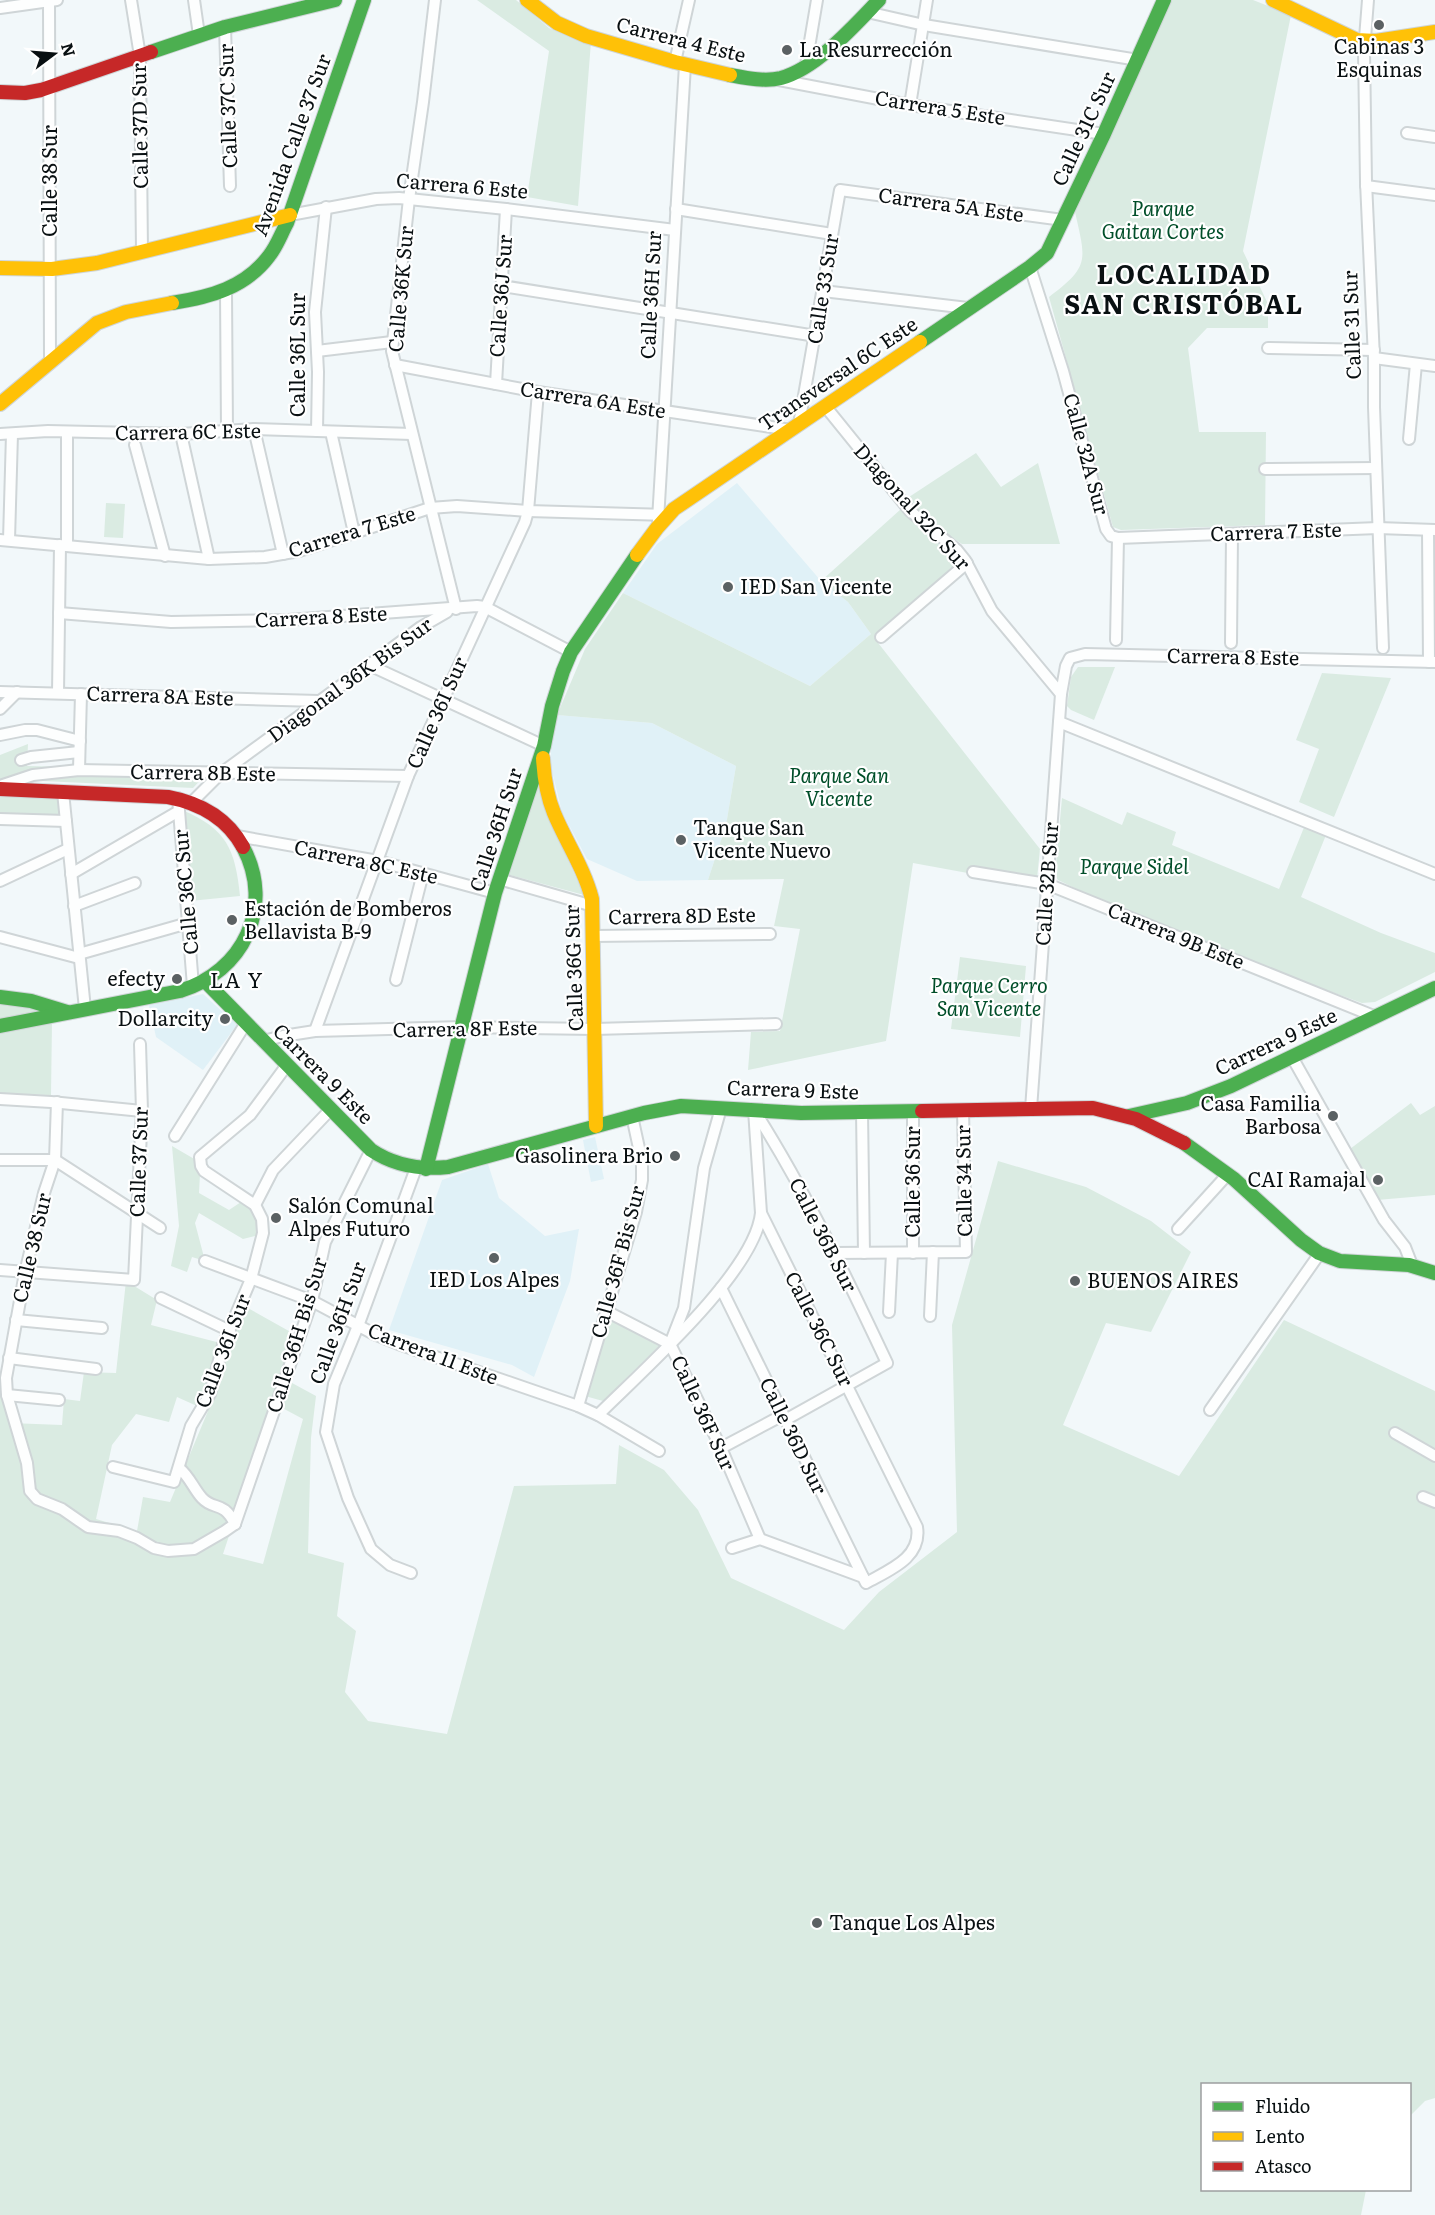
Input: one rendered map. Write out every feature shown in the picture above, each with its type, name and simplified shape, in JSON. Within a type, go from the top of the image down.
[{"type":"street","points":[[0,8],[51,0]]},
{"type":"street","name":"Calle 38 Sur","points":[[50,362],[51,0]]},
{"type":"street","name":"Calle 37D Sur","points":[[131,0],[140,56],[142,252]]},
{"type":"street","name":"Calle 37C Sur","points":[[194,0],[199,35]]},
{"type":"street","points":[[0,92],[25,93],[50,88],[199,35],[308,3],[335,0]]},
{"type":"street","name":"Avenida Calle 37 Sur","points":[[231,290],[250,278],[269,259],[281,238],[363,0]]},
{"type":"street","name":"Calle 36K Sur","points":[[435,0],[392,342],[395,365],[456,609]]},
{"type":"street","name":"Carrera 4 Este","points":[[527,0],[569,30],[680,64],[751,78],[776,79],[792,74],[829,48],[879,0]]},
{"type":"street","name":"Calle 36H Sur","points":[[411,1573],[390,1565],[371,1549],[348,1498],[326,1432],[334,1384],[421,1168],[462,1028],[499,879],[544,746],[552,706],[572,652],[601,606],[657,528],[664,514],[664,412],[676,209],[680,64],[689,0]]},
{"type":"street","points":[[806,65],[817,0]]},
{"type":"street","points":[[910,105],[927,0]]},
{"type":"street","name":"Calle 31C Sur","points":[[1030,267],[1047,253],[1164,0]]},
{"type":"street","points":[[1274,0],[1352,38],[1364,41],[1380,41],[1407,34],[1435,32]]},
{"type":"street","name":"Calle 31 Sur","points":[[1368,0],[1364,41],[1366,186],[1374,354],[1383,648]]},
{"type":"street","points":[[867,12],[924,25],[1138,60]]},
{"type":"street","name":"Calle 37C Sur","points":[[225,27],[230,186]]},
{"type":"street","name":"Carrera 5 Este","points":[[776,79],[910,105],[1104,134]]},
{"type":"street","points":[[1407,133],[1435,137]]},
{"type":"street","points":[[1366,186],[1435,195]]},
{"type":"street","name":"Carrera 5A Este","points":[[840,190],[1063,220]]},
{"type":"street","name":"Calle 33 Sur","points":[[795,427],[816,336],[840,190]]},
{"type":"street","name":"Carrera 6 Este","points":[[0,268],[71,268],[290,215],[376,199],[409,199],[506,209],[675,230]]},
{"type":"street","name":"Calle 36L Sur","points":[[317,431],[315,312],[326,207]]},
{"type":"street","name":"Calle 36J Sur","points":[[496,384],[506,209]]},
{"type":"street","points":[[676,209],[832,234]]},
{"type":"street","name":"Transversal 6C Este","points":[[664,514],[1030,267]]},
{"type":"street","name":"Calle 32A Sur","points":[[1030,267],[1063,371],[1106,529],[1109,534],[1118,538],[1116,640]]},
{"type":"street","points":[[502,286],[816,336]]},
{"type":"street","points":[[0,404],[89,328],[105,319],[231,290],[227,432]]},
{"type":"street","points":[[823,291],[969,308]]},
{"type":"street","points":[[317,351],[392,342]]},
{"type":"street","points":[[1268,348],[1374,354],[1435,366]]},
{"type":"street","points":[[1409,439],[1416,364]]},
{"type":"street","name":"Carrera 6A Este","points":[[395,365],[538,392],[664,412],[795,427]]},
{"type":"street","name":"Calle 36I Sur","points":[[315,1031],[408,776],[528,512],[538,392]]},
{"type":"street","name":"Diagonal 32C Sur","points":[[825,406],[910,511],[957,550],[967,563],[992,611],[1061,694]]},
{"type":"street","points":[[254,429],[283,554]]},
{"type":"street","name":"Carrera 6C Este","points":[[0,434],[67,432],[182,434],[254,429],[412,434]]},
{"type":"street","points":[[58,693],[67,432]]},
{"type":"street","name":"Calle 36L Sur","points":[[331,432],[354,533]]},
{"type":"street","points":[[5,540],[12,434]]},
{"type":"street","points":[[182,434],[209,559]]},
{"type":"street","points":[[135,445],[165,556]]},
{"type":"street","points":[[1265,469],[1376,468]]},
{"type":"street","name":"Carrera 7 Este","points":[[5,540],[209,559],[299,551],[430,508],[463,507],[528,512],[664,514]]},
{"type":"street","name":"Carrera 7 Este","points":[[1118,538],[1378,528],[1431,530]]},
{"type":"street","points":[[1431,530],[1432,662]]},
{"type":"street","points":[[1231,643],[1232,535]]},
{"type":"street","points":[[881,637],[967,563]]},
{"type":"street","points":[[485,607],[572,652]]},
{"type":"street","name":"Carrera 8 Este","points":[[59,613],[194,621],[288,620],[485,607]]},
{"type":"street","name":"Diagonal 36K Bis Sur","points":[[193,801],[220,774],[319,701],[421,627],[456,609]]},
{"type":"street","name":"Carrera 8 Este","points":[[1061,694],[1068,661],[1074,656],[1085,654],[1432,662]]},
{"type":"street","points":[[369,665],[544,746]]},
{"type":"street","name":"Carrera 8A Este","points":[[0,692],[319,701]]},
{"type":"street","points":[[0,709],[17,692]]},
{"type":"street","points":[[79,770],[81,694]]},
{"type":"street","name":"Calle 32B Sur","points":[[1031,1109],[1061,694]]},
{"type":"street","points":[[1059,722],[1435,874]]},
{"type":"street","points":[[0,735],[37,730],[80,747]]},
{"type":"street","name":"Calle 36G Sur","points":[[544,746],[544,769],[551,805],[587,879],[593,906],[597,1126]]},
{"type":"street","points":[[21,760],[80,747]]},
{"type":"street","name":"Carrera 8B Este","points":[[0,788],[33,775],[79,770],[408,776]]},
{"type":"street","points":[[0,788],[179,804],[193,801],[215,815],[237,836],[249,857],[256,888],[253,916],[246,939],[227,966],[199,984],[0,1026]]},
{"type":"street","points":[[63,792],[85,1009]]},
{"type":"street","points":[[71,874],[179,804]]},
{"type":"street","name":"Calle 36C Sur","points":[[179,804],[188,923],[199,984]]},
{"type":"street","points":[[0,819],[66,821]]},
{"type":"street","name":"Carrera 8C Este","points":[[237,836],[378,861],[495,893]]},
{"type":"street","points":[[0,881],[68,849]]},
{"type":"street","name":"Carrera 9B Este","points":[[972,872],[1047,884],[1376,1017]]},
{"type":"street","points":[[396,980],[404,940],[423,873]]},
{"type":"street","points":[[499,879],[593,906]]},
{"type":"street","points":[[74,906],[135,883]]},
{"type":"street","points":[[0,937],[79,956],[188,923]]},
{"type":"street","name":"Carrera 8D Este","points":[[593,936],[770,934]]},
{"type":"street","name":"Carrera 9 Este","points":[[199,984],[246,1023],[370,1150],[389,1161],[421,1168],[448,1167],[632,1116],[681,1106],[801,1113],[1093,1108],[1129,1116],[1196,1100],[1231,1086],[1435,989]]},
{"type":"street","points":[[0,997],[32,1001],[68,1013]]},
{"type":"street","points":[[175,1136],[246,1023]]},
{"type":"street","name":"Carrera 8F Este","points":[[263,1041],[315,1031],[462,1028],[595,1029],[776,1024]]},
{"type":"street","name":"Calle 37 Sur","points":[[25,1273],[134,1280],[142,1111],[140,1044]]},
{"type":"street","points":[[1292,1057],[1384,1220],[1405,1247],[1412,1265]]},
{"type":"street","points":[[287,1065],[250,1115],[202,1153],[200,1161],[204,1171],[255,1205],[273,1170],[331,1109]]},
{"type":"street","points":[[0,1099],[57,1102],[142,1111]]},
{"type":"street","name":"Calle 38 Sur","points":[[57,1102],[55,1160],[44,1193],[25,1273],[6,1378],[7,1395],[27,1463],[30,1491],[37,1498],[62,1509],[88,1527],[119,1532],[137,1538],[154,1548],[168,1551],[194,1549],[235,1524]]},
{"type":"street","name":"Calle 36F Sur","points":[[721,1108],[704,1168],[684,1308],[670,1344],[721,1448],[760,1539]]},
{"type":"street","name":"Calle 36C Sur","points":[[754,1110],[761,1213],[916,1521],[918,1538],[915,1548],[908,1557],[865,1580]]},
{"type":"street","name":"Calle 36B Sur","points":[[754,1110],[834,1253],[886,1363],[847,1386]]},
{"type":"street","name":"Calle 34 Sur","points":[[933,1252],[966,1252],[963,1110]]},
{"type":"street","name":"Calle 36 Sur","points":[[913,1111],[913,1253]]},
{"type":"street","points":[[862,1112],[864,1253]]},
{"type":"street","name":"Calle 36F Bis Sur","points":[[578,1406],[631,1232],[642,1180],[642,1162],[632,1116]]},
{"type":"street","points":[[1129,1116],[1181,1142],[1228,1174],[1320,1253],[1342,1262],[1412,1265],[1435,1273]]},
{"type":"street","name":"Calle 36H Bis Sur","points":[[235,1524],[312,1301],[325,1242],[370,1150]]},
{"type":"street","points":[[0,1160],[55,1160],[160,1228]]},
{"type":"street","points":[[1178,1229],[1228,1174]]},
{"type":"street","name":"Calle 36I Sur","points":[[113,1467],[174,1482],[191,1426],[210,1394],[223,1345],[251,1278],[263,1233],[262,1219],[255,1205]]},
{"type":"street","points":[[598,1414],[670,1344],[721,1288],[752,1243],[759,1229],[761,1213]]},
{"type":"street","points":[[834,1253],[933,1252],[930,1316]]},
{"type":"street","points":[[889,1312],[892,1253]]},
{"type":"street","points":[[1210,1410],[1320,1253]]},
{"type":"street","name":"Carrera 11 Este","points":[[205,1262],[312,1301],[358,1326],[401,1345],[598,1414],[660,1451]]},
{"type":"street","points":[[0,1270],[25,1273]]},
{"type":"street","name":"Calle 36D Sur","points":[[721,1288],[865,1580]]},
{"type":"street","points":[[162,1298],[230,1331]]},
{"type":"street","points":[[606,1311],[670,1344]]},
{"type":"street","points":[[16,1320],[102,1328]]},
{"type":"street","points":[[9,1358],[96,1369]]},
{"type":"street","points":[[721,1448],[847,1386]]},
{"type":"street","points":[[7,1395],[59,1400]]},
{"type":"street","points":[[1395,1433],[1435,1456]]},
{"type":"street","points":[[178,1468],[193,1483],[202,1498],[221,1506],[230,1513],[235,1524]]},
{"type":"street","points":[[1423,1497],[1435,1502]]},
{"type":"street","points":[[732,1548],[760,1539],[865,1580]]},
{"type":"shaded area","name":"IED San Vicente","points":[[737,483],[821,581],[848,602],[871,634],[810,686],[623,593],[657,544]]},
{"type":"shaded area","points":[[557,715],[652,723],[736,766],[726,825],[708,880],[637,881],[587,859],[562,812],[551,767],[551,742]]},
{"type":"shaded area","points":[[203,994],[237,1025],[203,1070],[156,1037],[149,1005]]},
{"type":"shaded area","points":[[595,1137],[604,1179],[591,1182],[583,1140]]},
{"type":"shaded area","name":"IED Los Alpes","points":[[488,1164],[499,1198],[545,1236],[579,1229],[570,1281],[534,1377],[512,1365],[389,1330],[442,1180]]},
{"type":"green space","points":[[477,0],[516,0],[549,28],[572,38],[591,42],[578,206],[527,197],[549,51]]},
{"type":"green space","name":"Parque Gaitan Cortes","points":[[1171,0],[1253,0],[1291,15],[1243,251],[1268,304],[1268,328],[1207,328],[1188,348],[1199,432],[1266,432],[1265,525],[1121,530],[1113,527],[1049,297],[1072,278],[1082,261],[1075,212]]},
{"type":"green space","points":[[976,453],[1001,487],[1038,463],[1060,544],[962,544],[925,519],[909,497]]},
{"type":"green space","points":[[106,503],[125,504],[123,538],[104,537]]},
{"type":"green space","name":"Parque San Vicente","points":[[901,509],[921,530],[960,562],[875,639],[1040,849],[1037,879],[973,874],[913,863],[886,1041],[748,1070],[751,1032],[780,1031],[800,929],[774,926],[784,879],[708,880],[726,825],[736,766],[652,723],[557,715],[585,649],[623,593],[810,686],[871,634],[848,602],[821,581]]},
{"type":"green space","points":[[1078,667],[1115,667],[1094,720],[1067,706],[1071,677]]},
{"type":"green space","points":[[1322,673],[1391,678],[1334,817],[1299,802],[1319,749],[1296,740]]},
{"type":"green space","points":[[28,744],[27,766],[210,770],[193,788],[0,779],[0,755]]},
{"type":"green space","points":[[536,779],[547,814],[584,895],[506,874]]},
{"type":"green space","points":[[0,794],[58,796],[59,821],[0,819]]},
{"type":"green space","name":"Parque Sidel","points":[[1062,798],[1122,825],[1127,812],[1176,832],[1172,845],[1279,889],[1305,825],[1326,835],[1301,897],[1381,933],[1435,953],[1435,972],[1375,1002],[1362,1003],[1282,974],[1081,891],[1058,880],[1055,875]]},
{"type":"green space","points":[[182,810],[209,825],[226,842],[235,865],[240,896],[190,901]]},
{"type":"green space","name":"Parque Cerro San Vicente","points":[[960,957],[1026,966],[1020,1037],[951,1029]]},
{"type":"green space","points":[[0,1005],[17,1005],[47,1011],[0,1019]]},
{"type":"green space","points":[[52,1022],[51,1095],[0,1094],[0,1033]]},
{"type":"green space","points":[[1411,1103],[1420,1115],[1435,1106],[1435,1195],[1377,1200],[1350,1149]]},
{"type":"green space","points":[[172,1146],[196,1160],[200,1174],[199,1193],[229,1210],[241,1202],[254,1216],[259,1235],[243,1239],[199,1213],[195,1223],[205,1261],[192,1257],[187,1272],[171,1266],[179,1226]]},
{"type":"green space","points":[[998,1161],[1086,1187],[1151,1221],[1191,1252],[1151,1332],[1106,1323],[1063,1425],[1179,1476],[1284,1320],[1435,1391],[1435,2098],[1425,2101],[1411,2115],[1411,2083],[1201,2083],[1201,2191],[1366,2191],[1361,2215],[0,2215],[0,1386],[10,1423],[62,1425],[64,1399],[80,1401],[84,1372],[116,1373],[126,1281],[157,1300],[151,1325],[228,1345],[246,1307],[296,1335],[281,1377],[316,1396],[311,1438],[308,1553],[344,1563],[337,1616],[356,1631],[345,1692],[368,1721],[447,1734],[514,1486],[616,1484],[619,1445],[664,1470],[698,1510],[731,1578],[844,1630],[879,1592],[957,1532],[952,1325]],"holes":[[[177,1397],[208,1411],[170,1502],[143,1497],[137,1531],[96,1519],[112,1445],[136,1414],[169,1422]],[[273,1403],[303,1419],[263,1564],[223,1554]]]},
{"type":"green space","points":[[610,1319],[659,1346],[603,1401],[585,1396]]},
{"type":"traffic: fast","points":[[151,52],[225,27],[335,0]]},
{"type":"traffic: fast","points":[[172,303],[200,298],[238,283],[260,267],[272,252],[287,223],[364,0]]},
{"type":"traffic: fast","points":[[730,75],[769,80],[795,73],[834,45],[879,0]]},
{"type":"traffic: fast","points":[[920,342],[1047,253],[1164,0]]},
{"type":"traffic: fast","points":[[426,1169],[495,893],[544,746],[552,706],[563,671],[571,652],[637,555]]},
{"type":"traffic: fast","points":[[0,1026],[180,991],[202,982],[221,969],[236,953],[247,934],[254,914],[256,892],[252,870],[243,847]]},
{"type":"traffic: fast","points":[[205,981],[371,1150],[389,1160],[408,1166],[448,1167],[644,1113],[681,1106],[801,1113],[922,1111]]},
{"type":"traffic: fast","points":[[1129,1116],[1187,1103],[1231,1086],[1435,988]]},
{"type":"traffic: fast","points":[[0,997],[31,1001],[67,1012]]},
{"type":"traffic: fast","points":[[1184,1143],[1234,1179],[1301,1240],[1319,1253],[1340,1261],[1409,1265],[1435,1273]]},
{"type":"traffic: slow","points":[[527,0],[557,23],[586,36],[675,62],[730,75]]},
{"type":"traffic: slow","points":[[1273,0],[1357,40],[1376,41],[1435,32]]},
{"type":"traffic: slow","points":[[0,268],[52,269],[97,263],[290,215]]},
{"type":"traffic: slow","points":[[0,404],[97,323],[126,312],[172,303]]},
{"type":"traffic: slow","points":[[637,555],[674,509],[920,342]]},
{"type":"traffic: slow","points":[[543,758],[546,786],[552,807],[592,899],[596,1126]]},
{"type":"traffic: jam","points":[[0,92],[25,93],[41,90],[151,52]]},
{"type":"traffic: jam","points":[[0,789],[168,797],[191,803],[212,813],[229,828],[243,847]]},
{"type":"traffic: jam","points":[[922,1111],[1093,1108],[1136,1119],[1184,1143]]},
{"type":"place","name":"Cabinas 3 Esquinas","points":[[1379,25]]},
{"type":"place","name":"La Resurrección","points":[[787,50]]},
{"type":"place","name":"IED San Vicente","points":[[728,587]]},
{"type":"place","name":"Tanque San Vicente Nuevo","points":[[681,840]]},
{"type":"place","name":"Estación de Bomberos Bellavista B-9","points":[[232,920]]},
{"type":"place","name":"efecty","points":[[177,979]]},
{"type":"place","name":"Dollarcity","points":[[225,1019]]},
{"type":"place","name":"Casa Familia Barbosa","points":[[1333,1116]]},
{"type":"place","name":"Gasolinera Brio","points":[[675,1156]]},
{"type":"place","name":"CAI Ramajal","points":[[1378,1180]]},
{"type":"place","name":"Salón Comunal Alpes Futuro","points":[[276,1218]]},
{"type":"place","name":"IED Los Alpes","points":[[494,1258]]},
{"type":"place","name":"BUENOS AIRES","points":[[1075,1281]]},
{"type":"place","name":"Tanque Los Alpes","points":[[817,1923]]},
{"type":"district","name":"LOCALIDAD SAN CRISTÓBAL","points":[[1184,290]]},
{"type":"district","name":"LA Y","points":[[237,981]]}]
